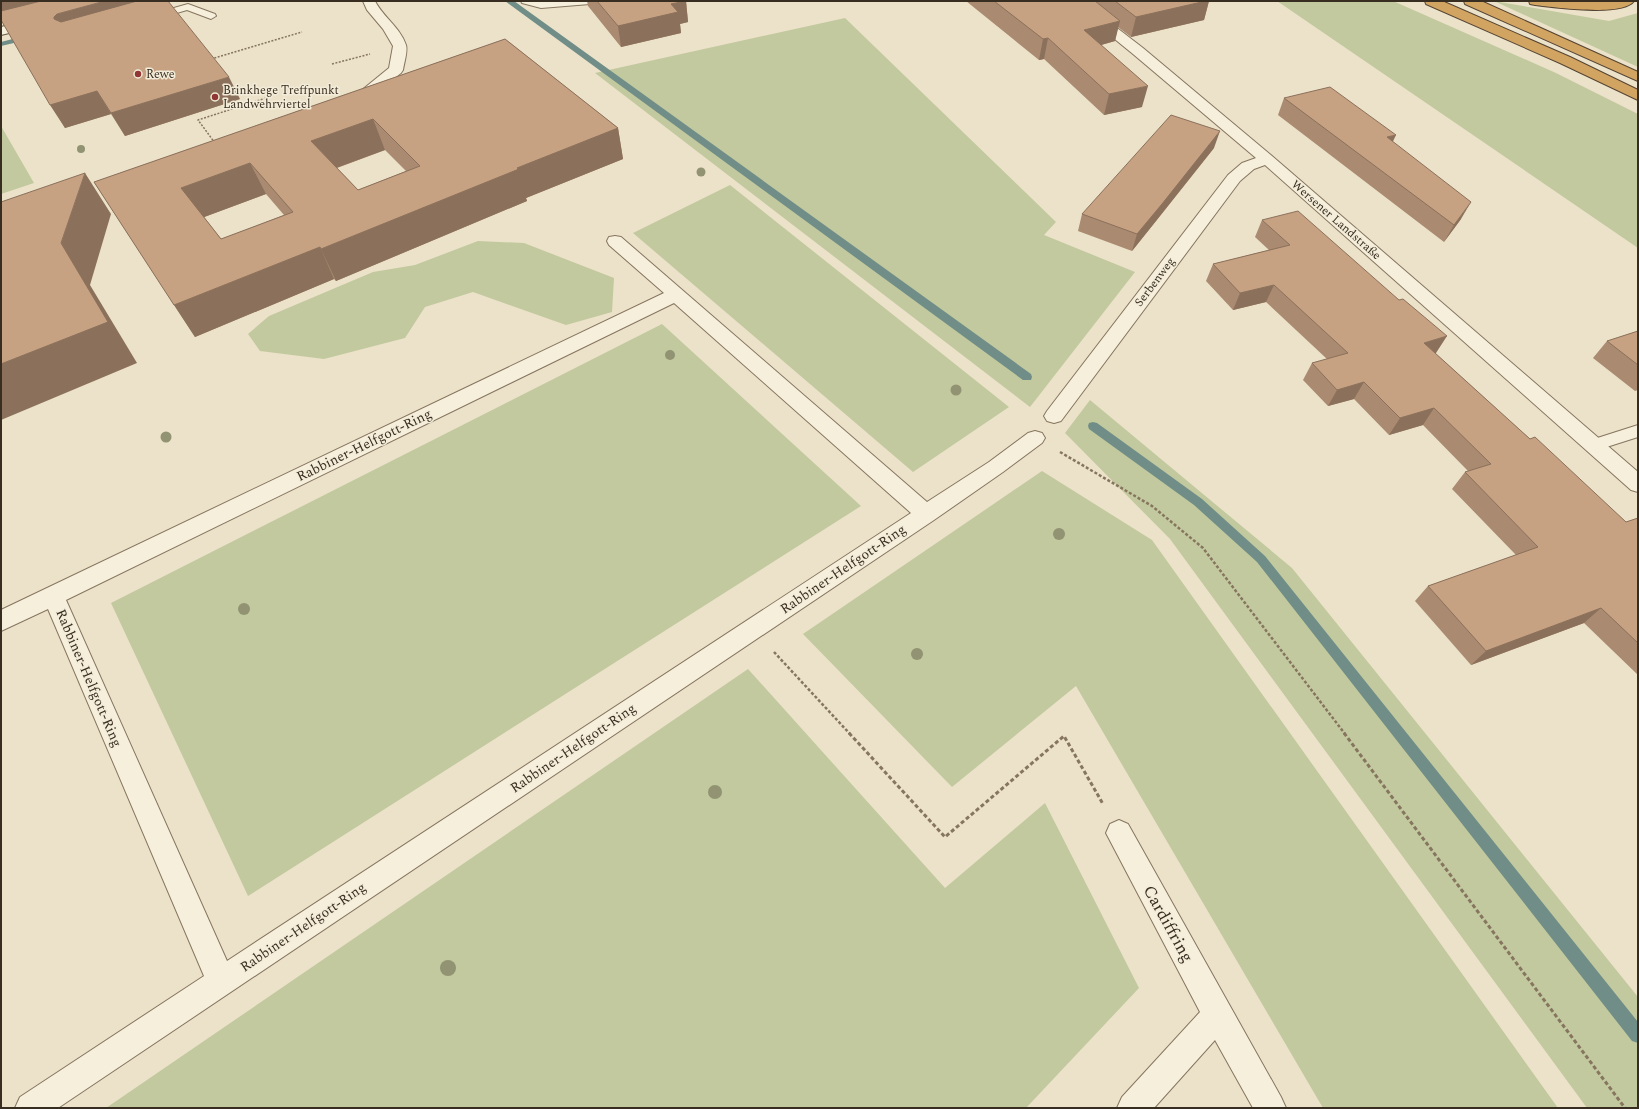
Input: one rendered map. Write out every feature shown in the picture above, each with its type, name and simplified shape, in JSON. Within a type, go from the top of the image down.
[{"type":"highway","points":[[1431,1],[1565,60],[1638,96]]},
{"type":"highway","points":[[1470,1],[1638,77]]},
{"type":"highway","points":[[1535,1],[1579,6],[1620,4],[1628,1]]},
{"type":"street","points":[[346,103],[367,93],[396,70],[400,46],[389,27],[373,10],[369,1]]},
{"type":"street","name":"Wersener Landstraße","points":[[1074,1],[1138,51],[1266,159],[1638,484]]},
{"type":"street","points":[[1,32],[47,19]]},
{"type":"street","name":"Serbenweg","points":[[1054,416],[1234,178],[1248,166],[1266,159]]},
{"type":"street","points":[[614,241],[926,514]]},
{"type":"street","name":"Rabbiner-Helfgott-Ring","points":[[1,621],[675,295]]},
{"type":"street","name":"Rabbiner-Helfgott-Ring","points":[[30,1108],[926,514],[996,467],[1035,438]]},
{"type":"street","name":"Rabbiner-Helfgott-Ring","points":[[53,595],[221,982]]},
{"type":"street","name":"Cardiffring","points":[[1119,833],[1270,1108]]},
{"type":"street","points":[[1133,1108],[1218,1015]]},
{"type":"lane","points":[[526,1],[541,5],[590,1]]},
{"type":"lane","points":[[142,20],[188,7],[211,16]]},
{"type":"lane","points":[[1594,445],[1638,431]]},
{"type":"path","points":[[209,60],[302,32]]},
{"type":"path","points":[[332,64],[400,46]]},
{"type":"path","points":[[216,143],[198,120],[266,98],[273,88]]},
{"type":"path","points":[[1035,438],[1152,506],[1203,548],[1252,611],[1625,1108]]},
{"type":"path","points":[[753,629],[945,837],[1064,736],[1119,833]]},
{"type":"green space","points":[[1277,1],[1393,1],[1556,73],[1638,114],[1638,248]]},
{"type":"green space","points":[[1494,1],[1609,21],[1638,13],[1638,67]]},
{"type":"green space","points":[[845,18],[1056,222],[1044,235],[1135,272],[1030,407],[595,73]]},
{"type":"green space","points":[[1,126],[34,183],[1,194]]},
{"type":"green space","points":[[730,185],[1009,407],[913,472],[633,233]]},
{"type":"green space","points":[[478,241],[524,243],[614,278],[612,312],[566,325],[473,292],[425,307],[405,338],[324,359],[260,351],[248,334],[269,316],[373,272],[415,265]]},
{"type":"green space","points":[[662,324],[861,506],[248,896],[111,603]]},
{"type":"green space","points":[[1090,400],[1292,568],[1638,997],[1638,1108],[1587,1108],[1170,539],[1065,433]]},
{"type":"green space","points":[[1042,471],[1152,540],[1558,1108],[1323,1108],[1076,686],[952,787],[803,634]]},
{"type":"green space","points":[[748,669],[945,888],[1045,803],[1139,988],[1026,1108],[106,1108]]},
{"type":"building","points":[[41,1],[105,1],[57,14],[54,19],[61,22],[137,1],[168,1],[229,77],[111,113],[97,91],[50,105],[1,20],[1,11]]},
{"type":"building","points":[[597,1],[686,1],[671,4],[678,12],[618,26]]},
{"type":"building","points":[[994,1],[1095,1],[1120,21],[1084,30],[1148,86],[1109,94],[1048,38],[1043,39]]},
{"type":"building","points":[[1115,1],[1206,1],[1136,17]]},
{"type":"building","points":[[505,39],[618,128],[321,249],[320,247],[174,305],[94,182]],"holes":[[[373,119],[420,166],[358,190],[311,141]],[[250,163],[293,212],[221,239],[181,188]]]},
{"type":"building","points":[[1330,87],[1396,135],[1387,137],[1471,202],[1454,225],[1284,98]]},
{"type":"building","points":[[1171,115],[1220,131],[1137,234],[1082,214]]},
{"type":"building","points":[[85,173],[61,243],[108,322],[1,364],[1,202]]},
{"type":"building","points":[[1298,211],[1399,300],[1403,299],[1447,336],[1424,343],[1530,439],[1535,437],[1626,522],[1638,518],[1638,643],[1601,608],[1486,651],[1428,586],[1538,547],[1465,472],[1491,464],[1434,408],[1400,418],[1364,382],[1337,390],[1312,363],[1348,353],[1274,285],[1240,293],[1213,264],[1290,245],[1262,220]]},
{"type":"building","points":[[1638,331],[1638,365],[1607,341]]},
{"type":"waterway","points":[[509,1],[1027,377]]},
{"type":"waterway","points":[[1,44],[28,37]]},
{"type":"waterway","points":[[1093,426],[1198,502],[1261,559],[1638,1035]]},
{"type":"place","name":"Rewe","points":[[138,74]]},
{"type":"place","name":"Brinkhege Treffpunkt Landwehrviertel","points":[[215,97]]}]
